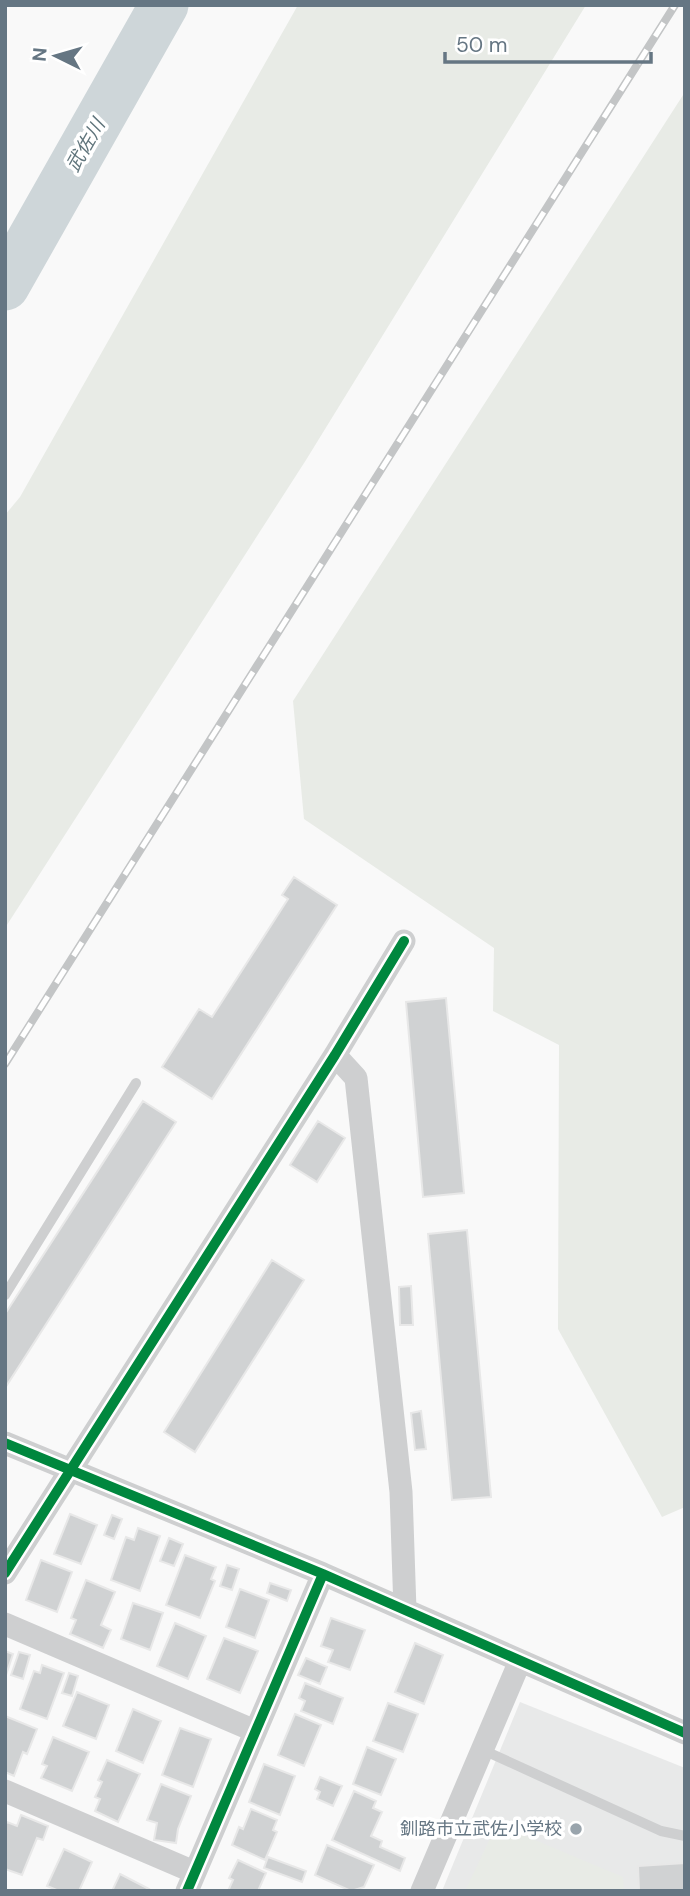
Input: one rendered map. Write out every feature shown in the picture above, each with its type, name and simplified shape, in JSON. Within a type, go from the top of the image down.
[{"type":"street","points":[[5,1573],[335,1055],[404,941]]},
{"type":"street","points":[[335,1055],[356,1078],[401,1492],[405,1610]]},
{"type":"street","points":[[5,1443],[323,1574],[685,1733]]},
{"type":"street","points":[[5,1791],[190,1881],[323,1574]]},
{"type":"street","points":[[5,1624],[255,1731]]},
{"type":"street","points":[[422,1891],[520,1661]]},
{"type":"lane","points":[[5,1295],[136,1083]]},
{"type":"lane","points":[[483,1750],[661,1831],[685,1836]]},
{"type":"shaded area","points":[[298,5],[586,5],[306,460],[5,928],[5,515],[20,497]]},
{"type":"shaded area","points":[[685,92],[685,1507],[662,1517],[558,1329],[559,1045],[493,1011],[494,948],[304,819],[293,701]]},
{"type":"shaded area","name":"釧路市立武佐小学校","points":[[520,1702],[685,1768],[685,1891],[442,1891]]},
{"type":"shaded area","points":[[497,1824],[623,1877],[624,1891],[465,1891]]},
{"type":"building","points":[[294,877],[337,905],[212,1099],[162,1067],[199,1009],[212,1017],[288,899],[282,895]]},
{"type":"building","points":[[446,998],[464,1193],[423,1197],[406,1002]]},
{"type":"building","points":[[143,1101],[176,1122],[5,1388],[5,1314]]},
{"type":"building","points":[[318,1121],[345,1138],[317,1182],[290,1165]]},
{"type":"building","points":[[467,1230],[491,1497],[452,1500],[428,1234]]},
{"type":"building","points":[[272,1260],[304,1280],[195,1452],[164,1432]]},
{"type":"building","points":[[411,1286],[413,1325],[400,1325],[399,1287]]},
{"type":"building","points":[[421,1411],[426,1449],[415,1450],[411,1413]]},
{"type":"building","points":[[70,1514],[97,1525],[81,1564],[54,1554]]},
{"type":"building","points":[[112,1515],[122,1519],[114,1539],[104,1535]]},
{"type":"building","points":[[138,1528],[160,1536],[140,1591],[111,1580],[126,1537],[134,1540]]},
{"type":"building","points":[[169,1538],[183,1544],[174,1566],[160,1561]]},
{"type":"building","points":[[185,1555],[216,1567],[211,1579],[215,1581],[200,1618],[166,1605]]},
{"type":"building","points":[[41,1560],[72,1572],[57,1612],[26,1600]]},
{"type":"building","points":[[227,1565],[239,1569],[232,1590],[220,1586]]},
{"type":"building","points":[[86,1580],[115,1592],[101,1625],[111,1630],[103,1648],[70,1634],[76,1620],[71,1618]]},
{"type":"building","points":[[270,1583],[291,1590],[287,1601],[267,1593]]},
{"type":"building","points":[[240,1589],[269,1600],[255,1638],[226,1627]]},
{"type":"building","points":[[133,1603],[163,1613],[150,1650],[121,1639]]},
{"type":"building","points":[[331,1618],[365,1630],[350,1670],[328,1662],[333,1650],[321,1646]]},
{"type":"building","points":[[175,1623],[206,1636],[188,1679],[157,1666]]},
{"type":"building","points":[[224,1638],[258,1651],[240,1693],[207,1679]]},
{"type":"building","points":[[415,1643],[443,1655],[424,1704],[395,1692]]},
{"type":"building","points":[[5,1651],[13,1654],[5,1678]]},
{"type":"building","points":[[19,1652],[30,1655],[23,1679],[11,1675]]},
{"type":"building","points":[[306,1658],[327,1667],[320,1684],[298,1675]]},
{"type":"building","points":[[42,1665],[64,1673],[47,1719],[20,1709],[34,1671],[40,1673]]},
{"type":"building","points":[[69,1673],[78,1676],[72,1696],[62,1693]]},
{"type":"building","points":[[305,1683],[343,1698],[333,1724],[301,1711],[305,1701],[299,1698]]},
{"type":"building","points":[[77,1692],[109,1705],[96,1739],[63,1726]]},
{"type":"building","points":[[388,1703],[418,1714],[403,1752],[373,1741]]},
{"type":"building","points":[[133,1709],[161,1721],[143,1763],[116,1751]]},
{"type":"building","points":[[295,1714],[321,1725],[304,1766],[278,1755]]},
{"type":"building","points":[[5,1716],[37,1729],[27,1754],[23,1752],[14,1776],[5,1772]]},
{"type":"building","points":[[180,1728],[211,1739],[193,1787],[162,1775]]},
{"type":"building","points":[[53,1737],[89,1752],[72,1791],[41,1778],[47,1766],[42,1764]]},
{"type":"building","points":[[367,1747],[396,1759],[381,1795],[353,1784]]},
{"type":"building","points":[[107,1760],[140,1774],[118,1822],[95,1811],[100,1799],[95,1797],[102,1782],[98,1780]]},
{"type":"building","points":[[264,1764],[295,1776],[280,1815],[249,1802]]},
{"type":"building","points":[[320,1777],[342,1786],[333,1806],[317,1799],[320,1792],[315,1789]]},
{"type":"building","points":[[161,1784],[191,1796],[178,1829],[176,1843],[154,1840],[157,1823],[147,1820]]},
{"type":"building","points":[[354,1791],[376,1801],[373,1808],[382,1812],[371,1836],[382,1841],[380,1847],[405,1858],[400,1871],[332,1840]]},
{"type":"building","points":[[251,1809],[277,1820],[273,1830],[277,1832],[265,1860],[232,1845],[239,1827],[243,1829]]},
{"type":"building","points":[[21,1815],[48,1826],[43,1840],[37,1838],[22,1875],[5,1869],[5,1826],[7,1822],[17,1826]]},
{"type":"building","points":[[327,1845],[374,1865],[364,1887],[351,1891],[315,1875]]},
{"type":"building","points":[[64,1849],[92,1862],[79,1891],[59,1891],[47,1886]]},
{"type":"building","points":[[268,1857],[306,1871],[302,1882],[264,1868]]},
{"type":"building","points":[[238,1860],[266,1873],[258,1891],[228,1891],[233,1880],[229,1878]]},
{"type":"building","points":[[685,1863],[685,1891],[639,1891],[638,1866]]},
{"type":"building","points":[[120,1874],[149,1889],[148,1891],[112,1891]]},
{"type":"waterway","name":"武佐川","points":[[5,286],[164,5]]},
{"type":"railway","points":[[5,1064],[675,5]]},
{"type":"cycle path","points":[[5,1573],[335,1055],[404,941]]},
{"type":"cycle path","points":[[5,1443],[323,1574],[685,1733]]},
{"type":"cycle path","points":[[187,1891],[323,1574]]},
{"type":"place","name":"釧路市立武佐小学校","points":[[576,1829]]}]
